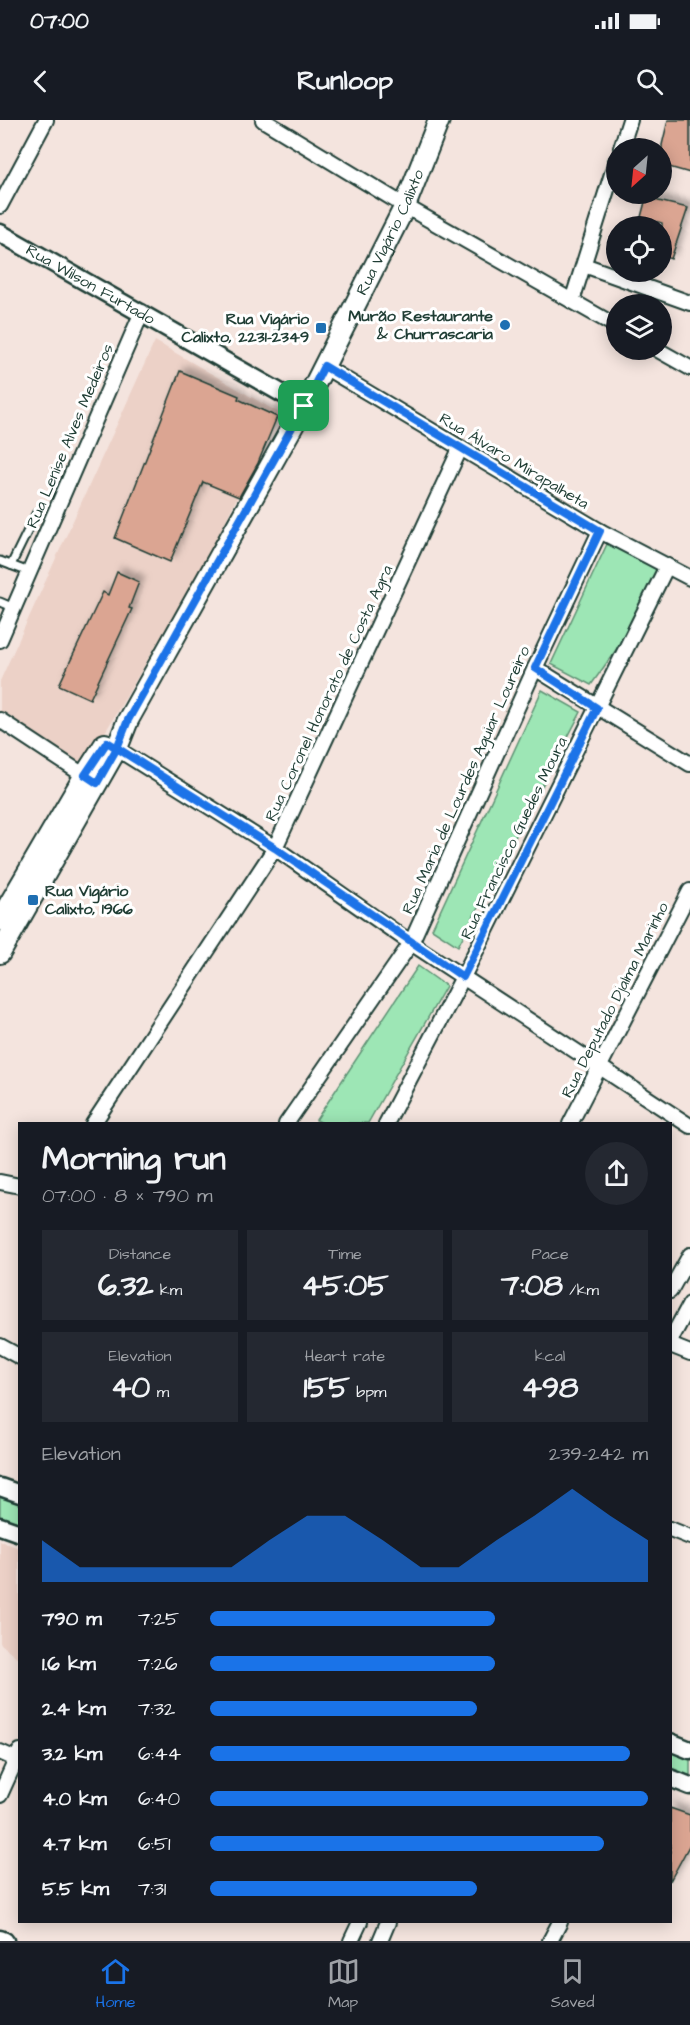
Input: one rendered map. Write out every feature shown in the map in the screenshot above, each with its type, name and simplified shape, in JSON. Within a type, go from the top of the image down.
[{"type":"main road","name":"Rua Vigário Calixto","points":[[0,920],[128,720],[304,406],[405,206],[439,120]]},
{"type":"main road","name":"Rua Vigário Calixto","points":[[0,953],[91,779]]},
{"type":"street","points":[[0,206],[46,120]]},
{"type":"street","points":[[263,120],[405,206],[606,320]]},
{"type":"street","points":[[624,138],[630,120]]},
{"type":"street","points":[[572,301],[606,194]]},
{"type":"street","name":"Rua Wilson Furtado","points":[[0,233],[304,406]]},
{"type":"street","points":[[584,265],[690,303]]},
{"type":"street","name":"Rua Lenise Alves Medeiros","points":[[0,640],[142,312]]},
{"type":"street","points":[[672,358],[690,368]]},
{"type":"street","name":"Rua Álvaro Mirapalheta","points":[[324,366],[600,531],[690,579]]},
{"type":"street","name":"Rua Coronel Honorato de Costa Agra","points":[[94,1122],[275,848],[460,449]]},
{"type":"street","name":"Rua Maria de Lourdes Aguiar Loureiro","points":[[287,1122],[411,943],[535,668],[600,531]]},
{"type":"street","name":"Rua Francisco Guedes Moura","points":[[387,1122],[463,977],[667,566]]},
{"type":"street","points":[[535,668],[690,764]]},
{"type":"street","points":[[0,720],[91,779]]},
{"type":"street","points":[[112,745],[275,848],[411,943],[690,1126]]},
{"type":"street","name":"Rua Deputado Djalma Marinho","points":[[571,1122],[690,891]]},
{"type":"street","points":[[0,1182],[18,1186]]},
{"type":"street","points":[[672,1287],[690,1255]]},
{"type":"street","points":[[672,1339],[690,1304]]},
{"type":"street","points":[[672,1344],[690,1353]]},
{"type":"street","points":[[0,1346],[18,1356]]},
{"type":"street","points":[[0,1487],[18,1493]]},
{"type":"street","points":[[0,1526],[18,1532]]},
{"type":"street","points":[[672,1530],[690,1537]]},
{"type":"street","points":[[672,1743],[690,1750]]},
{"type":"street","points":[[0,1752],[18,1757],[0,1795]]},
{"type":"street","points":[[672,1779],[690,1786]]},
{"type":"street","points":[[351,1941],[360,1923]]},
{"type":"street","points":[[380,1941],[388,1923]]},
{"type":"street","points":[[549,1941],[559,1923]]},
{"type":"street","points":[[0,1939],[5,1941]]},
{"type":"lane","points":[[11,565],[36,514]]},
{"type":"lane","points":[[0,561],[29,572]]},
{"type":"lane","points":[[0,602],[14,608]]},
{"type":"shaded area","points":[[155,341],[279,413],[206,560],[83,770],[0,717],[0,681]]},
{"type":"shaded area","points":[[0,1541],[18,1548],[18,1658],[0,1643]]},
{"type":"green space","points":[[608,542],[659,571],[623,640],[591,685],[551,664]]},
{"type":"green space","points":[[542,690],[581,712],[458,946],[432,929]]},
{"type":"green space","points":[[418,966],[446,986],[369,1122],[321,1122],[316,1120]]},
{"type":"green space","points":[[0,1494],[18,1501],[18,1525],[0,1518]]},
{"type":"green space","points":[[672,1750],[690,1757],[690,1778],[672,1770]]},
{"type":"building","points":[[668,120],[690,120],[690,173],[672,168],[672,138],[664,138]]},
{"type":"building","points":[[644,204],[671,204],[688,208],[672,256],[672,216],[641,216]]},
{"type":"building","points":[[180,371],[239,396],[238,399],[277,417],[258,463],[239,497],[203,482],[170,562],[115,538]]},
{"type":"building","points":[[117,572],[139,582],[129,608],[132,609],[90,699],[59,685],[103,592],[108,595]]},
{"type":"building","points":[[672,1809],[690,1815],[690,1844],[672,1877]]},
{"type":"place","name":"Murão Restaurante & Churrascaria","points":[[505,325]]},
{"type":"place","name":"Rua Vigário Calixto, 2231-2349","points":[[321,328]]},
{"type":"place","name":"Rua Vigário Calixto, 1966","points":[[33,900]]},
{"type":"route","points":[[304,406],[128,720],[117,748],[97,783],[85,775],[107,742],[117,748],[275,848],[463,977],[597,708],[535,668],[600,531],[324,366],[304,406]]}]
